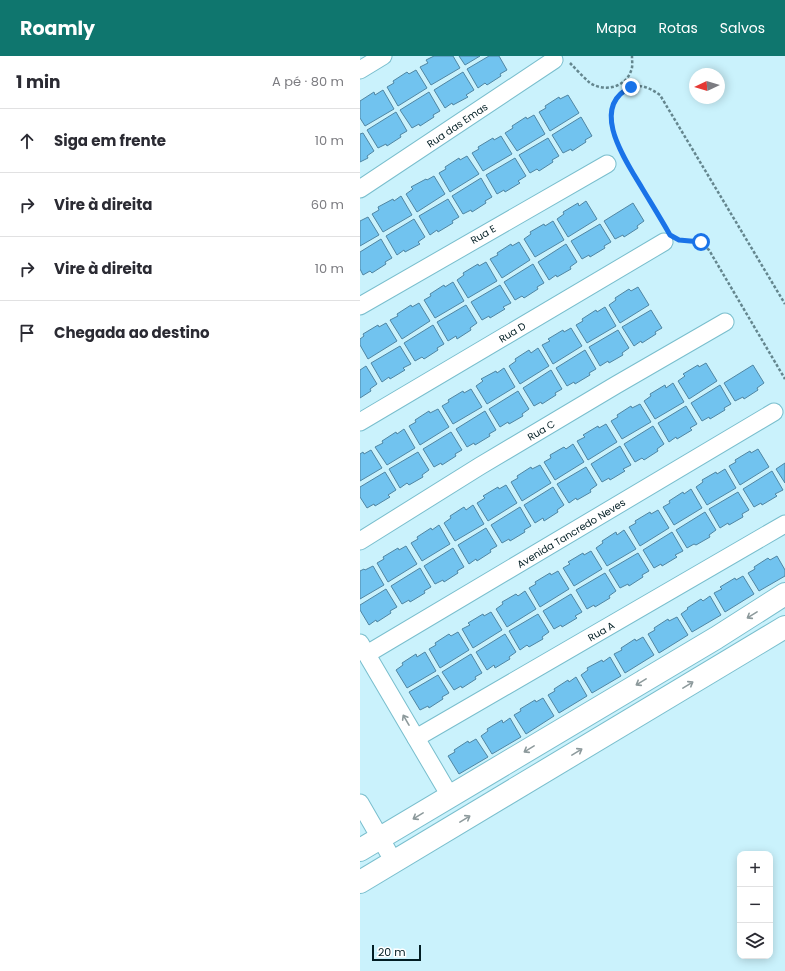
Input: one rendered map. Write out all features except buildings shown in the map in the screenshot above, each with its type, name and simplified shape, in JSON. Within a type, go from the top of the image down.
[{"type":"street","points":[[360,70],[383,56]]},
{"type":"street","name":"Rua das Emas","points":[[360,189],[561,60]]},
{"type":"street","name":"Rua E","points":[[360,306],[607,164]]},
{"type":"street","name":"Rua D","points":[[360,422],[668,236]]},
{"type":"street","name":"Rua C","points":[[360,541],[486,462],[725,322]]},
{"type":"street","name":"Avenida Tancredo Neves","points":[[363,648],[774,412]]},
{"type":"street","name":"Rua A","points":[[416,738],[785,524]]},
{"type":"street","points":[[360,850],[376,830],[445,787],[716,638],[785,594]]},
{"type":"street","points":[[360,882],[785,627]]},
{"type":"street","points":[[363,648],[445,787]]},
{"type":"street","points":[[360,803],[394,862]]},
{"type":"path","points":[[561,60],[590,82],[601,88],[615,87],[626,81],[632,70],[632,56]]},
{"type":"path","points":[[785,304],[660,95],[651,88],[640,85],[622,91],[616,98],[613,108],[612,119],[617,144],[668,236],[679,240],[701,242],[709,250],[785,379]]},
{"type":"route","points":[[631,87],[622,91],[616,98],[613,108],[612,119],[617,144],[670,235],[679,240],[701,242]]}]
